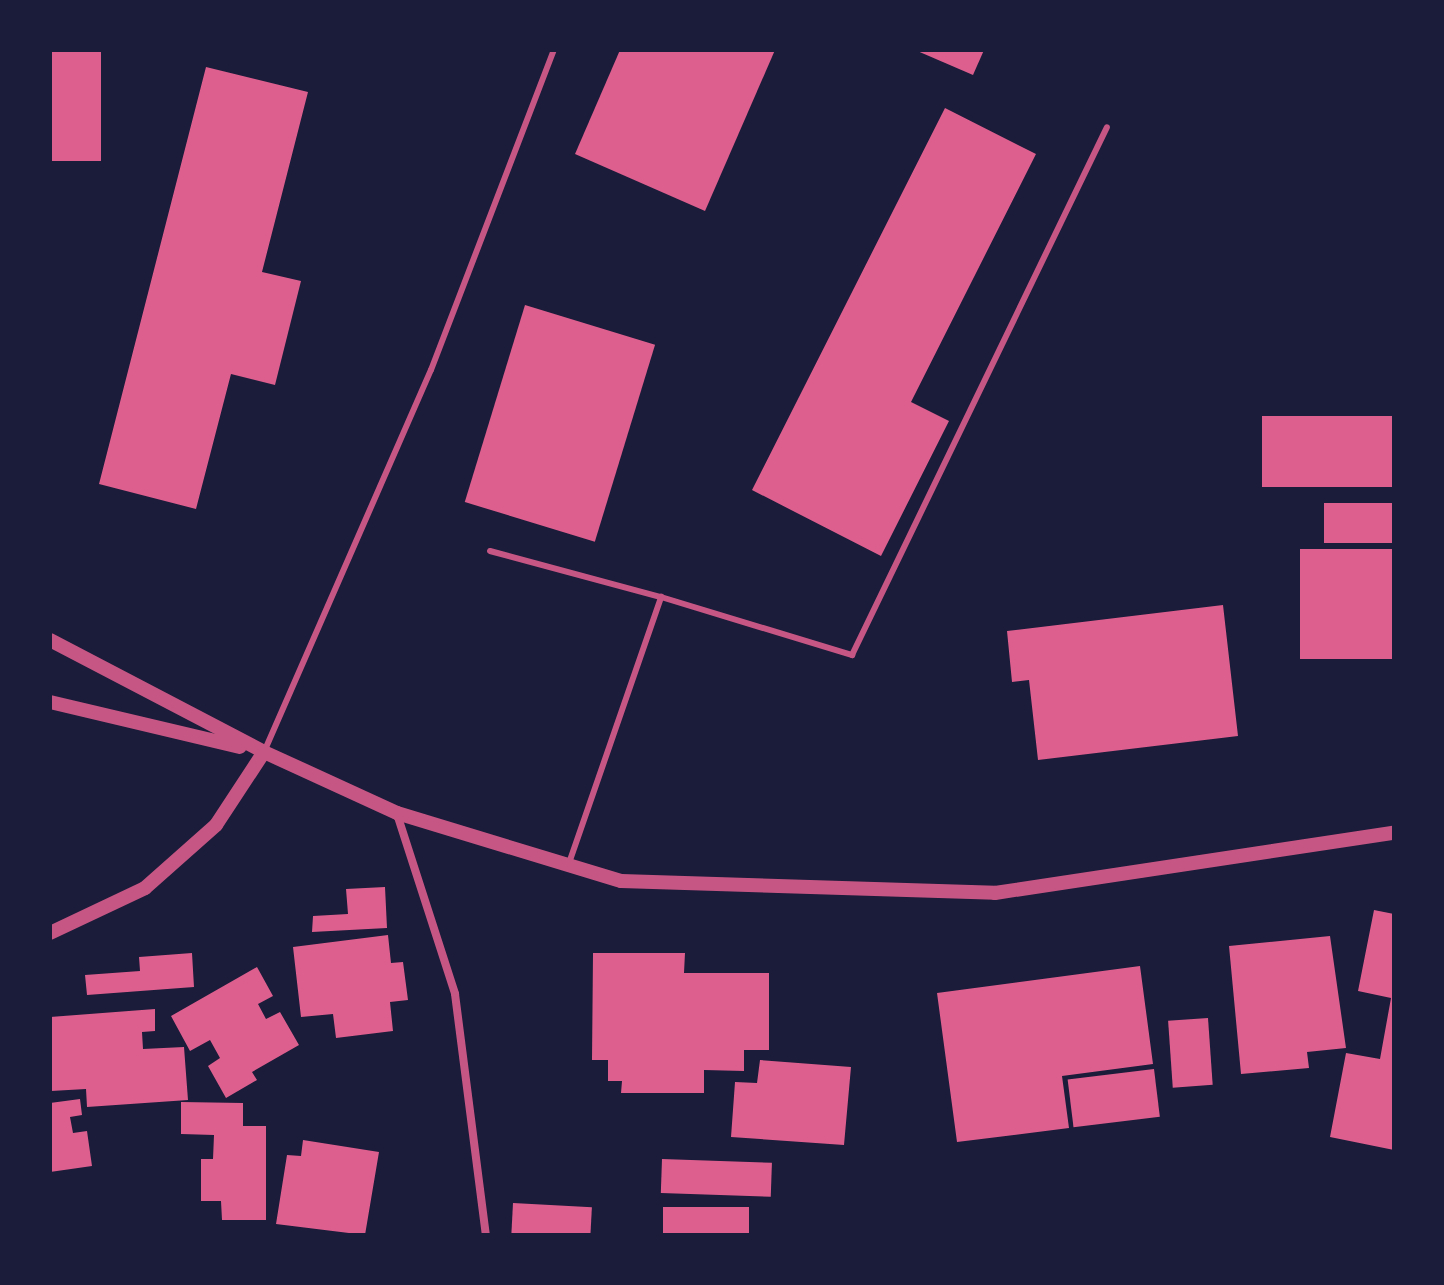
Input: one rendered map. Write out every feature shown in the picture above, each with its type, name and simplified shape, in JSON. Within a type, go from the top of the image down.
[{"type":"street","points":[[50,640],[264,752],[397,813],[621,881],[995,893],[1394,833]]},
{"type":"street","points":[[50,702],[264,752]]},
{"type":"street","points":[[50,933],[145,888],[216,825],[264,752]]},
{"type":"street","points":[[397,813],[455,994],[486,1235]]},
{"type":"lane","points":[[264,752],[431,370],[554,50]]},
{"type":"lane","points":[[490,551],[661,597],[852,655],[1107,127]]},
{"type":"lane","points":[[568,866],[661,597]]},
{"type":"building","points":[[50,50],[101,50],[101,161],[50,161]]},
{"type":"building","points":[[620,50],[775,50],[705,211],[575,154]]},
{"type":"building","points":[[915,50],[984,50],[973,75]]},
{"type":"building","points":[[206,67],[308,92],[262,272],[301,281],[275,385],[231,374],[196,509],[99,484]]},
{"type":"building","points":[[945,108],[1036,154],[911,402],[949,421],[881,556],[752,490]]},
{"type":"building","points":[[525,305],[655,345],[595,542],[465,502]]},
{"type":"building","points":[[1262,416],[1394,416],[1394,487],[1262,487]]},
{"type":"building","points":[[1324,503],[1394,503],[1394,543],[1324,543]]},
{"type":"building","points":[[1300,549],[1394,549],[1394,659],[1300,659]]},
{"type":"building","points":[[1223,605],[1238,736],[1038,760],[1029,680],[1012,682],[1007,631]]},
{"type":"building","points":[[385,887],[387,928],[312,932],[313,916],[348,914],[346,889]]},
{"type":"building","points":[[1374,910],[1394,914],[1394,1150],[1330,1137],[1346,1053],[1380,1059],[1391,998],[1358,991]]},
{"type":"building","points":[[388,935],[391,963],[403,962],[408,1000],[390,1002],[393,1031],[336,1038],[333,1014],[301,1017],[293,947]]},
{"type":"building","points":[[1330,936],[1346,1048],[1307,1052],[1309,1068],[1241,1074],[1229,946]]},
{"type":"building","points":[[192,953],[194,987],[87,995],[85,975],[140,971],[139,957]]},
{"type":"building","points":[[593,953],[685,953],[684,973],[769,973],[769,1050],[744,1050],[744,1071],[704,1070],[704,1093],[621,1093],[622,1081],[608,1081],[608,1060],[592,1060]]},
{"type":"building","points":[[1140,966],[1153,1064],[1062,1076],[1069,1128],[957,1142],[937,993]]},
{"type":"building","points":[[257,967],[273,996],[258,1004],[266,1019],[280,1012],[299,1045],[252,1072],[257,1080],[226,1098],[208,1066],[220,1058],[210,1040],[190,1051],[171,1016]]},
{"type":"building","points":[[155,1009],[155,1031],[142,1032],[143,1049],[184,1047],[188,1100],[87,1107],[86,1089],[51,1091],[50,1017]]},
{"type":"building","points":[[1208,1018],[1213,1085],[1173,1088],[1168,1021]]},
{"type":"building","points":[[760,1060],[851,1067],[844,1145],[731,1137],[735,1082],[757,1083]]},
{"type":"building","points":[[1154,1069],[1160,1117],[1073,1127],[1068,1080]]},
{"type":"building","points":[[80,1099],[82,1115],[70,1117],[73,1133],[87,1131],[92,1166],[50,1172],[50,1103]]},
{"type":"building","points":[[181,1102],[243,1103],[243,1126],[266,1126],[266,1220],[222,1220],[221,1201],[201,1201],[201,1159],[213,1159],[214,1135],[181,1134]]},
{"type":"building","points":[[303,1140],[379,1152],[365,1235],[276,1224],[287,1155],[301,1156]]},
{"type":"building","points":[[662,1159],[772,1163],[771,1197],[661,1193]]},
{"type":"building","points":[[513,1203],[592,1207],[590,1235],[511,1235]]},
{"type":"building","points":[[663,1207],[749,1207],[749,1235],[663,1235]]}]
